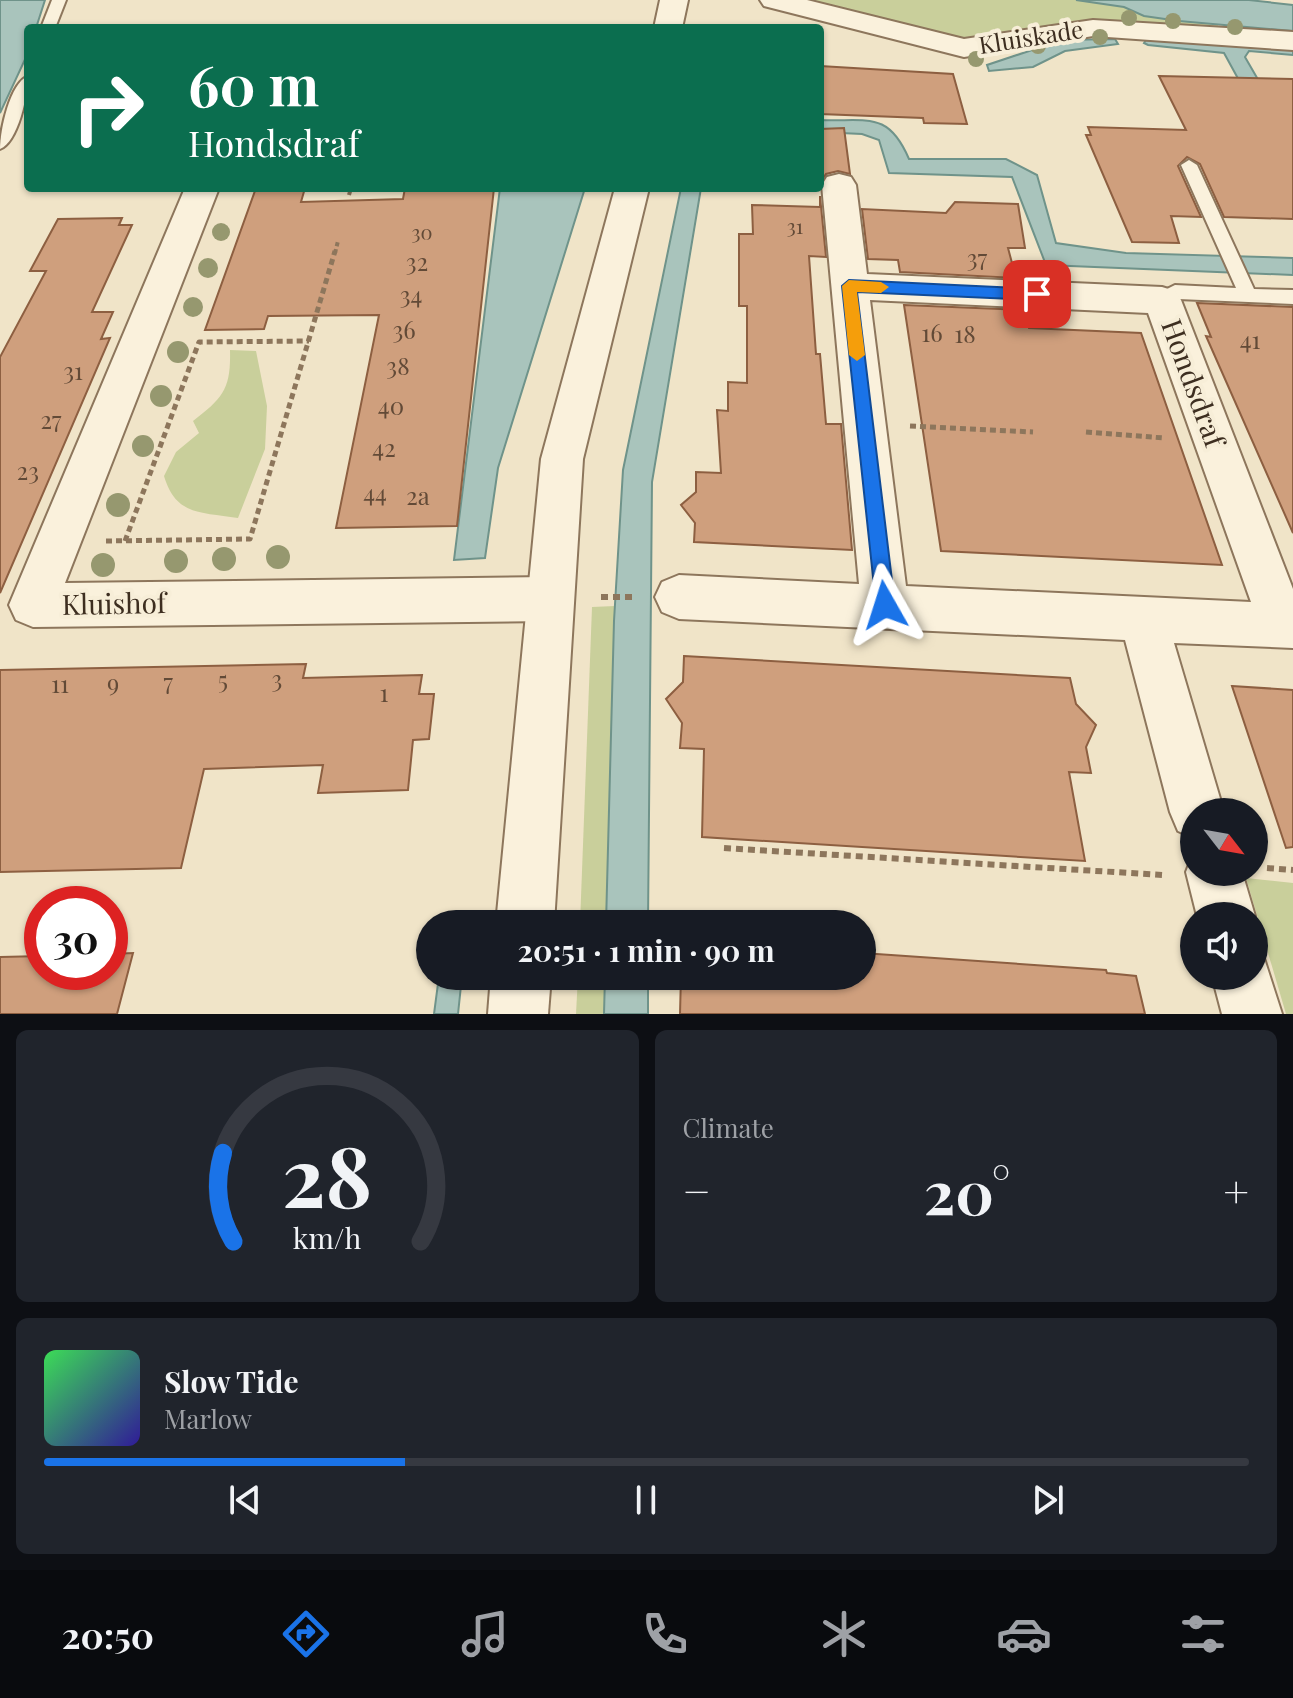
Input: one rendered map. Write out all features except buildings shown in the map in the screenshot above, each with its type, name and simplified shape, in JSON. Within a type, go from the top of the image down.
[{"type":"street","points":[[669,24],[674,0]]},
{"type":"street","name":"Kluiskade","points":[[774,0],[964,48],[1093,28],[1293,41]]},
{"type":"street","points":[[839,185],[885,605]]},
{"type":"street","name":"Kluishof","points":[[200,192],[33,605],[548,599]]},
{"type":"street","points":[[526,910],[548,599],[562,459],[631,192]]},
{"type":"street","name":"Hondsdraf","points":[[679,597],[1288,626],[1162,300],[849,286]]},
{"type":"street","points":[[1143,619],[1193,798]]},
{"type":"street","points":[[518,1014],[520,990]]},
{"type":"street","points":[[1246,990],[1252,1014]]},
{"type":"lane","points":[[50,24],[59,0]]},
{"type":"lane","points":[[0,144],[24,89]]},
{"type":"lane","points":[[1189,165],[1248,295]]},
{"type":"lane","points":[[1162,300],[1175,292],[1293,297]]},
{"type":"path","points":[[59,542],[250,539],[338,241]]},
{"type":"path","points":[[125,541],[199,342],[309,341]]},
{"type":"path","points":[[865,424],[1033,432]]},
{"type":"path","points":[[1086,432],[1215,441]]},
{"type":"path","points":[[724,848],[1180,880]]},
{"type":"path","points":[[1268,875],[1293,870]]},
{"type":"green space","points":[[791,0],[1076,0],[1124,7],[1144,16],[1218,25],[1217,30],[1125,23],[967,43]]},
{"type":"green space","points":[[230,350],[256,351],[267,406],[265,449],[238,518],[201,513],[183,505],[175,499],[164,476],[176,452],[199,433],[193,421],[212,406],[223,392],[229,374]]},
{"type":"green space","points":[[615,606],[606,910],[581,910],[592,607]]},
{"type":"green space","points":[[1268,880],[1293,883],[1293,1014],[1286,1014],[1268,953],[1268,902],[1253,902],[1248,886],[1268,886]]},
{"type":"green space","points":[[577,990],[605,990],[604,1014],[576,1014]]},
{"type":"water","points":[[0,0],[45,0],[37,24],[24,24],[24,62],[0,113]]},
{"type":"water","points":[[1076,0],[1249,0],[1293,5],[1293,31],[1144,16],[1124,7]]},
{"type":"water","points":[[1115,39],[1118,44],[1065,51],[1033,67],[989,71],[987,65],[1062,40]]},
{"type":"water","points":[[1146,40],[1293,47],[1293,55],[1249,51],[1245,57],[1293,140],[1276,148],[1224,53],[1148,45],[1144,43]]},
{"type":"water","points":[[824,120],[863,120],[884,126],[901,143],[909,159],[1006,159],[1037,175],[1056,243],[1126,253],[1293,258],[1293,275],[1046,265],[1012,177],[889,173],[879,140],[862,134],[824,132]]},
{"type":"water","points":[[500,192],[584,192],[498,468],[485,558],[454,560]]},
{"type":"water","points":[[680,192],[700,192],[652,482],[648,910],[606,910],[614,621],[623,470]]},
{"type":"water","points":[[437,990],[461,990],[458,1014],[434,1014]]},
{"type":"water","points":[[605,990],[648,990],[648,1014],[604,1014]]},
{"type":"slow traffic","points":[[857,355],[849,286],[881,287]]},
{"type":"route","points":[[885,605],[849,286],[1037,294]]}]
